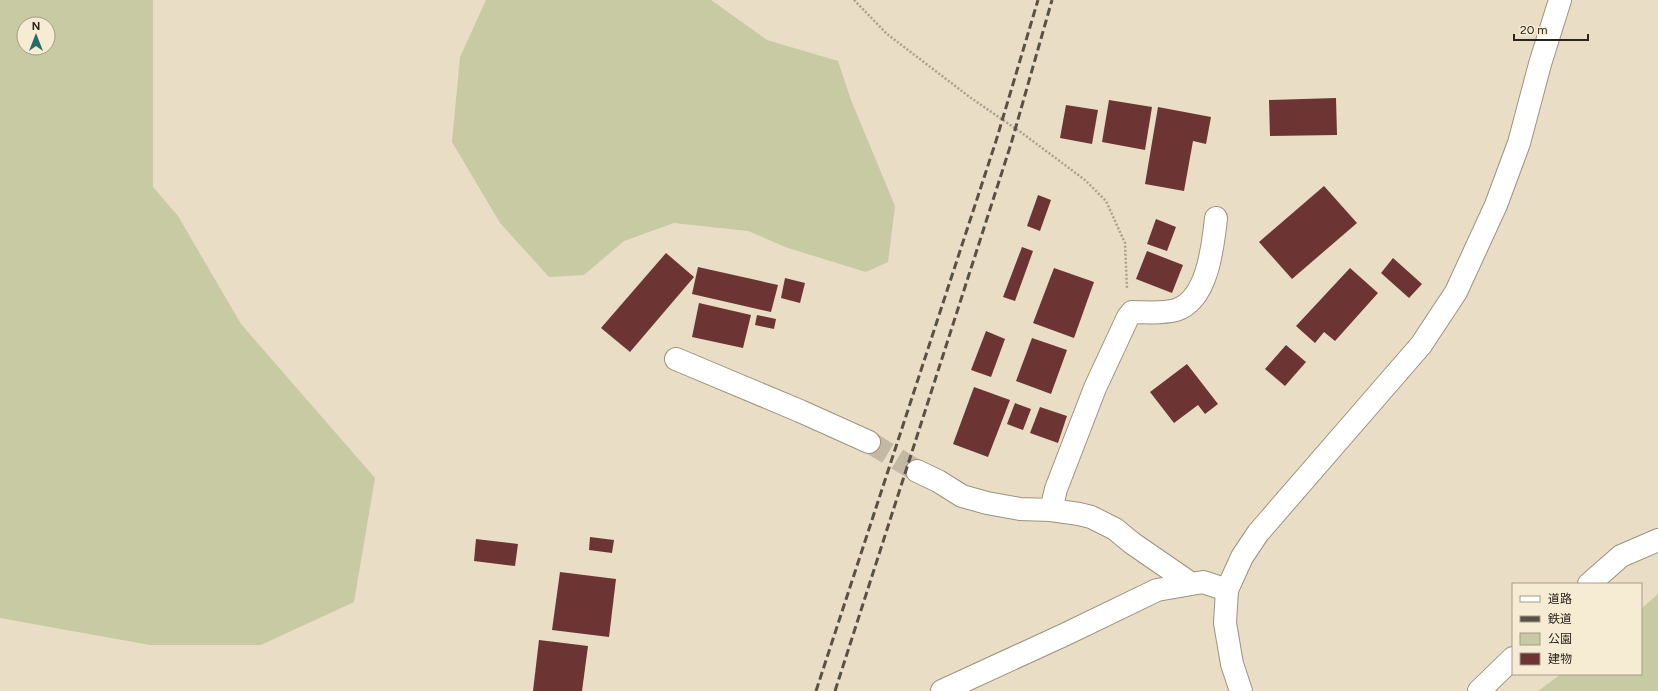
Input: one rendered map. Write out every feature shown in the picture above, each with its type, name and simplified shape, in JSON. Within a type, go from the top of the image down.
[{"type":"street","points":[[1241,691],[1232,664],[1226,623],[1227,590],[1242,557],[1258,533],[1421,345],[1456,292],[1496,205],[1519,143],[1540,64],[1560,0]]},
{"type":"street","points":[[1051,510],[1056,489],[1095,388],[1128,317],[1132,312],[1176,310],[1190,300],[1203,282],[1210,259],[1216,218]]},
{"type":"street","points":[[676,360],[800,411],[869,442]]},
{"type":"street","points":[[917,471],[968,498],[1020,509],[1051,510],[1085,516],[1115,529],[1132,543],[1190,584]]},
{"type":"street","points":[[1589,583],[1621,556],[1658,540]]},
{"type":"street","points":[[942,691],[1066,634],[1143,595],[1157,590],[1203,582],[1227,590]]},
{"type":"street","points":[[1479,691],[1512,659]]},
{"type":"path","points":[[854,0],[887,34],[971,98],[1072,171],[1106,201],[1125,243],[1128,317]]},
{"type":"green space","points":[[0,0],[153,0],[153,187],[178,216],[241,324],[375,478],[354,602],[261,645],[150,645],[0,618]]},
{"type":"green space","points":[[486,0],[711,0],[767,40],[838,61],[851,100],[895,206],[888,262],[866,272],[788,248],[748,231],[674,223],[624,241],[584,275],[549,277],[500,223],[452,142],[460,57]]},
{"type":"green space","points":[[1658,594],[1658,691],[1538,691],[1560,675],[1642,675],[1642,608]]},
{"type":"building","points":[[1336,98],[1337,135],[1270,136],[1269,100]]},
{"type":"building","points":[[1109,100],[1152,107],[1145,150],[1102,142]]},
{"type":"building","points":[[1066,105],[1098,110],[1092,144],[1060,138]]},
{"type":"building","points":[[1158,107],[1211,117],[1206,144],[1193,141],[1184,191],[1145,184]]},
{"type":"building","points":[[1324,186],[1357,223],[1292,279],[1259,242]]},
{"type":"building","points":[[1038,195],[1051,200],[1040,231],[1027,226]]},
{"type":"building","points":[[1156,219],[1176,227],[1167,251],[1147,244]]},
{"type":"building","points":[[1022,247],[1033,251],[1015,301],[1003,297]]},
{"type":"building","points":[[1147,251],[1183,265],[1172,293],[1136,279]]},
{"type":"building","points":[[666,253],[694,277],[630,352],[601,328]]},
{"type":"building","points":[[1393,258],[1422,284],[1409,298],[1381,273]]},
{"type":"building","points":[[698,267],[778,285],[771,312],[692,294]]},
{"type":"building","points":[[1054,268],[1094,282],[1074,338],[1033,323]]},
{"type":"building","points":[[1350,268],[1378,293],[1335,341],[1324,332],[1315,343],[1296,326]]},
{"type":"building","points":[[785,278],[805,283],[800,303],[781,298]]},
{"type":"building","points":[[699,303],[751,315],[743,348],[692,337]]},
{"type":"building","points":[[757,315],[776,319],[774,329],[755,325]]},
{"type":"building","points":[[986,331],[1005,339],[991,377],[971,370]]},
{"type":"building","points":[[1032,338],[1067,350],[1051,394],[1016,381]]},
{"type":"building","points":[[1286,345],[1306,362],[1285,386],[1265,369]]},
{"type":"building","points":[[1187,364],[1218,404],[1205,414],[1198,405],[1174,423],[1150,392]]},
{"type":"building","points":[[974,387],[1010,400],[988,457],[953,444]]},
{"type":"building","points":[[1015,403],[1031,409],[1023,430],[1007,424]]},
{"type":"building","points":[[1040,407],[1067,416],[1058,443],[1030,433]]},
{"type":"building","points":[[590,537],[614,540],[612,553],[589,550]]},
{"type":"building","points":[[476,539],[518,544],[515,566],[474,561]]},
{"type":"building","points":[[560,572],[616,579],[609,637],[552,630]]},
{"type":"building","points":[[539,640],[588,646],[582,691],[533,691]]},
{"type":"tunnel","points":[[869,442],[917,471]]},
{"type":"railway","points":[[816,691],[996,141],[1038,0]]},
{"type":"railway","points":[[835,691],[1011,144],[1052,0]]}]
